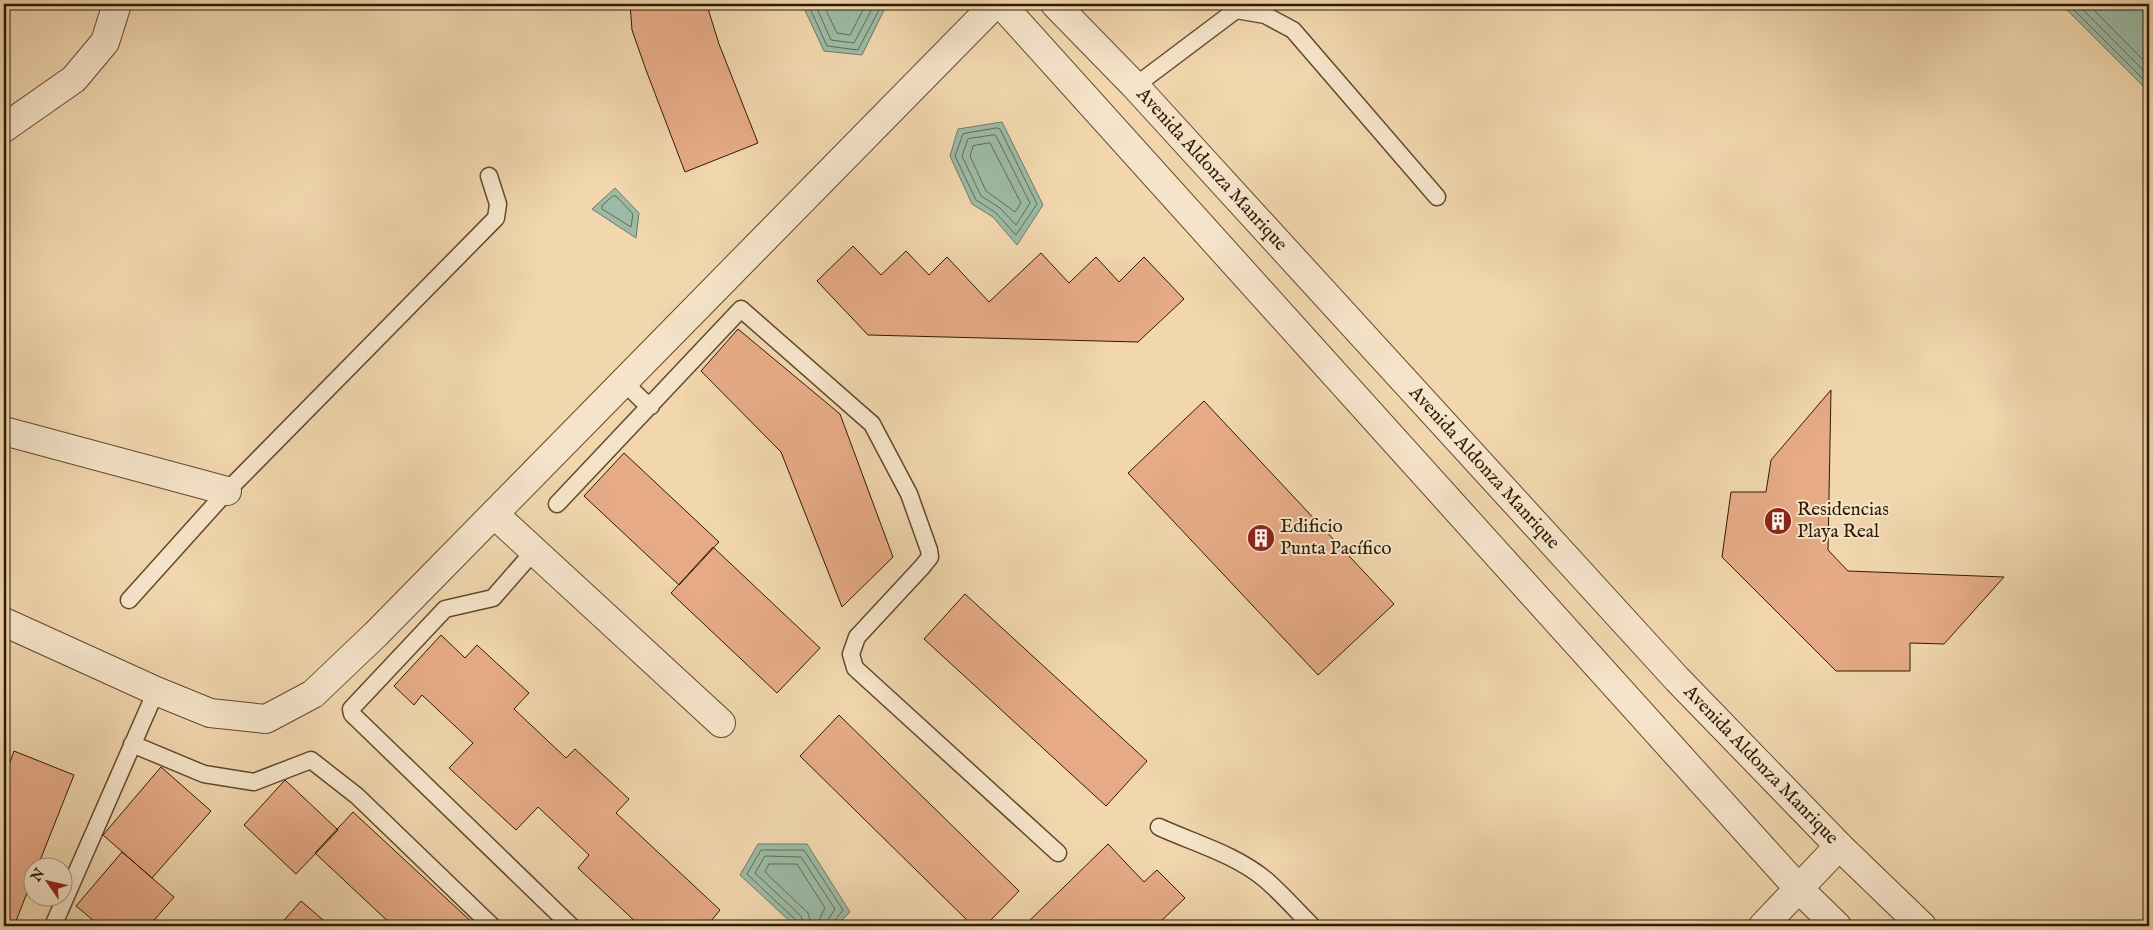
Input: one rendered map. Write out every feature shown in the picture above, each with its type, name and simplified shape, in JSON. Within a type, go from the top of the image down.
[{"type":"street","points":[[4,128],[74,79],[105,42],[117,4]]},
{"type":"street","points":[[4,622],[156,691],[210,713],[266,719],[313,694],[376,634],[995,4]]},
{"type":"street","points":[[1001,4],[1799,890],[1837,926]]},
{"type":"street","name":"Avenida Aldonza Manrique","points":[[1055,4],[1135,86],[1677,679],[1839,846],[1922,926]]},
{"type":"street","points":[[4,431],[227,491]]},
{"type":"street","points":[[494,514],[721,723]]},
{"type":"street","points":[[1763,926],[1839,846]]},
{"type":"lane","points":[[1135,86],[1236,10],[1266,15],[1292,30],[1437,197]]},
{"type":"lane","points":[[129,600],[227,491],[496,218],[498,204],[489,176]]},
{"type":"lane","points":[[557,504],[741,309],[872,424],[909,494],[929,550],[930,557],[857,637],[850,654],[855,668],[1058,853]]},
{"type":"lane","points":[[624,382],[651,406]]},
{"type":"lane","points":[[534,551],[492,598],[445,609],[352,709],[352,714],[571,926]]},
{"type":"lane","points":[[53,926],[156,691]]},
{"type":"lane","points":[[132,744],[204,774],[254,782],[311,760],[356,796],[492,926]]},
{"type":"lane","points":[[1159,827],[1188,841],[1221,852],[1265,879],[1312,926]]},
{"type":"water","points":[[802,4],[882,4],[885,8],[862,55],[824,51]]},
{"type":"water","points":[[2061,4],[2149,4],[2149,92]]},
{"type":"water","points":[[1002,122],[1043,205],[1017,245],[993,217],[972,204],[950,156],[958,129]]},
{"type":"water","points":[[615,188],[639,213],[636,238],[592,209]]},
{"type":"water","points":[[758,844],[807,844],[850,912],[836,926],[795,926],[740,875]]},
{"type":"building","points":[[630,4],[708,4],[719,44],[758,143],[685,172],[632,30]]},
{"type":"building","points":[[853,246],[881,275],[906,251],[929,275],[947,257],[989,302],[1041,253],[1069,283],[1096,257],[1119,282],[1144,257],[1184,299],[1138,342],[868,335],[817,281]]},
{"type":"building","points":[[738,329],[840,414],[893,557],[842,607],[781,452],[701,371]]},
{"type":"building","name":"Residencias Playa Real","points":[[1831,390],[1828,550],[1848,571],[2004,577],[1944,644],[1910,643],[1910,671],[1836,671],[1722,557],[1731,492],[1766,492],[1771,460]]},
{"type":"building","name":"Edificio Punta Pacífico","points":[[1204,401],[1394,604],[1318,675],[1128,473]]},
{"type":"building","points":[[624,453],[719,542],[679,585],[584,496]]},
{"type":"building","points":[[713,547],[820,648],[777,693],[671,593]]},
{"type":"building","points":[[965,594],[1147,761],[1106,806],[924,639]]},
{"type":"building","points":[[441,635],[465,658],[477,645],[529,693],[514,709],[566,758],[575,749],[629,799],[616,813],[720,910],[711,921],[717,926],[640,926],[578,868],[589,855],[538,807],[516,830],[449,768],[473,743],[422,695],[414,705],[394,686]]},
{"type":"building","points":[[839,715],[1019,891],[985,926],[973,926],[800,756]]},
{"type":"building","points":[[14,751],[74,775],[41,858],[22,858],[22,906],[14,926],[4,926],[4,778]]},
{"type":"building","points":[[161,767],[211,811],[152,878],[103,835]]},
{"type":"building","points":[[285,780],[338,830],[296,874],[244,825]]},
{"type":"building","points":[[353,812],[476,926],[393,926],[315,853]]},
{"type":"building","points":[[1108,844],[1144,882],[1157,870],[1185,898],[1156,926],[1024,926]]},
{"type":"building","points":[[122,852],[174,897],[149,926],[100,926],[76,906]]},
{"type":"building","points":[[301,901],[330,926],[279,926]]},
{"type":"place","name":"Residencias Playa Real","points":[[1778,521]]},
{"type":"place","name":"Edificio Punta Pacífico","points":[[1261,538]]}]
